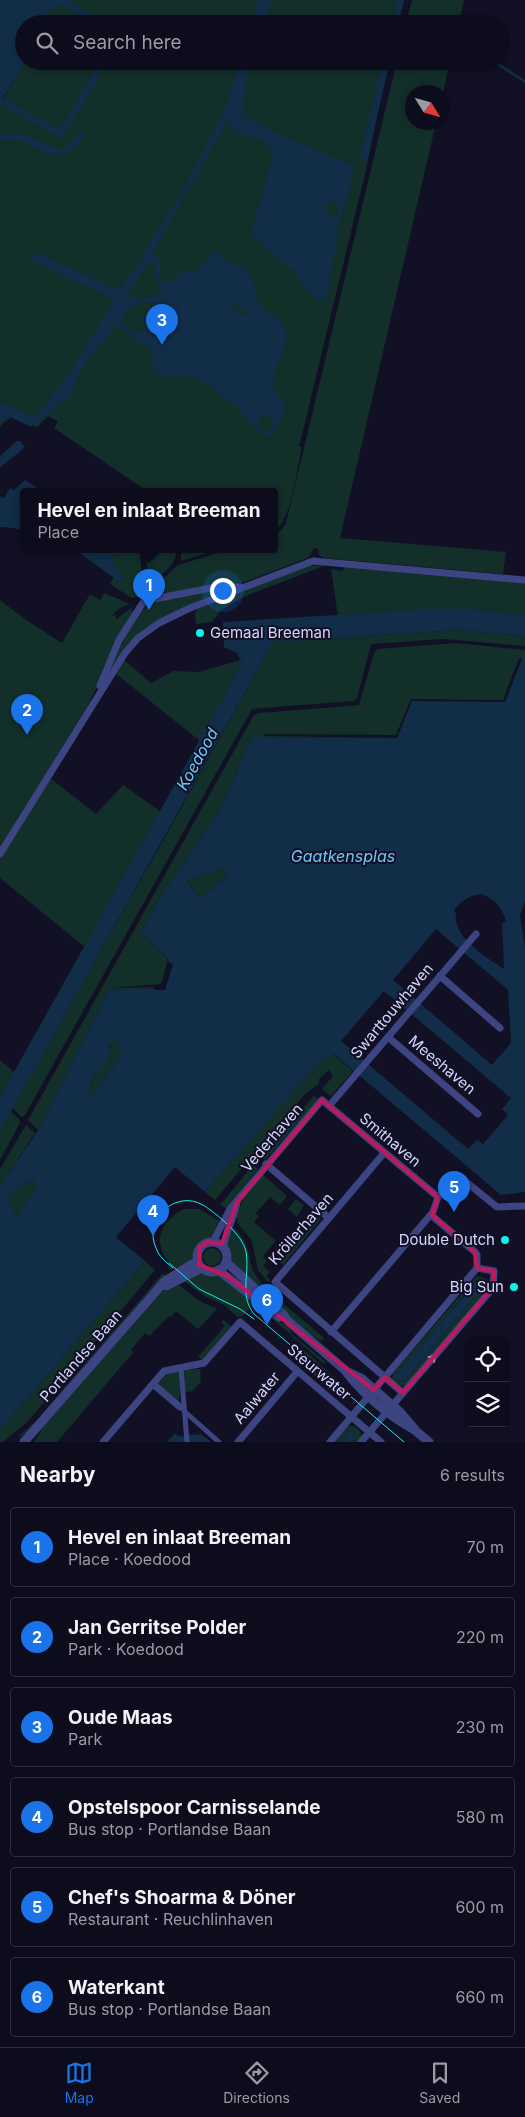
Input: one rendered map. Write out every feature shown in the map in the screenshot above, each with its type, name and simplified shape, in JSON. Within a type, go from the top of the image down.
[{"type":"street","points":[[0,854],[125,653],[148,630],[190,608],[313,561],[525,580]]},
{"type":"street","points":[[98,694],[119,640],[144,601],[221,586],[243,587]]},
{"type":"street","name":"Swarttouwhaven","points":[[329,1106],[476,934]]},
{"type":"street","points":[[440,976],[500,1028]]},
{"type":"street","name":"Meeshaven","points":[[388,1037],[478,1114]]},
{"type":"street","name":"Vederhaven","points":[[213,1242],[230,1209],[266,1164],[322,1100],[329,1106]]},
{"type":"street","name":"Smithaven","points":[[329,1106],[438,1197]]},
{"type":"street","name":"Kröllerhaven","points":[[384,1153],[275,1282],[403,1393]]},
{"type":"street","points":[[266,1164],[329,1218]]},
{"type":"street","points":[[331,1332],[431,1215],[436,1207],[438,1197],[453,1179],[460,1177],[497,1207],[525,1206]]},
{"type":"street","name":"Vederhaven","points":[[224,1248],[224,1239],[236,1212],[237,1202]]},
{"type":"street","points":[[330,1442],[477,1268],[477,1255],[475,1252],[431,1215]]},
{"type":"street","points":[[208,1242],[213,1242],[224,1248],[226,1262],[218,1270],[210,1272],[199,1264],[200,1247],[208,1242]]},
{"type":"street","points":[[226,1262],[288,1321],[346,1371],[356,1384],[372,1393],[390,1408],[400,1422],[418,1432],[429,1442]]},
{"type":"street","name":"Portlandse Baan","points":[[24,1442],[158,1289],[199,1264]]},
{"type":"street","points":[[362,1442],[493,1288],[494,1271],[477,1268]]},
{"type":"street","points":[[218,1270],[280,1318],[288,1321]]},
{"type":"street","name":"Steurwater","points":[[181,1368],[204,1363],[240,1322],[381,1442]]},
{"type":"street","points":[[103,1442],[164,1371],[181,1368],[182,1409],[187,1442]]},
{"type":"street","name":"Aalwater","points":[[238,1442],[297,1372]]},
{"type":"street","points":[[152,1384],[219,1442]]},
{"type":"highlighted area","points":[[322,1100],[438,1197],[432,1215],[475,1252],[477,1268],[494,1271],[494,1286],[403,1393],[385,1377],[374,1390],[226,1275],[199,1265],[200,1247],[208,1242],[222,1244],[237,1202]]},
{"type":"green space","points":[[68,0],[404,0],[400,15],[46,15],[55,5]]},
{"type":"green space","points":[[412,0],[464,0],[461,15],[408,15]]},
{"type":"green space","points":[[21,70],[387,70],[365,174],[299,447],[302,447],[293,492],[285,516],[278,527],[278,488],[143,488],[54,428],[58,421],[48,416],[37,427],[11,417],[0,426],[0,104]]},
{"type":"green space","points":[[395,70],[448,70],[445,85],[405,85],[405,130],[434,130],[340,538],[506,552],[503,574],[324,558],[319,555],[318,548],[314,548],[308,558],[245,582],[165,594],[155,590],[155,586],[178,565],[217,553],[278,553],[278,532],[286,523]]},
{"type":"green space","points":[[116,553],[139,553],[144,590],[138,597],[132,598],[110,584],[114,577],[121,583],[110,557],[116,555]]},
{"type":"green space","points":[[146,553],[176,553],[172,564],[150,584]]},
{"type":"green space","points":[[181,553],[208,553],[181,561]]},
{"type":"green space","points":[[326,565],[243,597],[221,610],[212,622],[196,624],[195,616],[197,609],[307,566]]},
{"type":"green space","points":[[346,566],[525,582],[525,615],[470,609],[338,616],[331,569],[342,571]]},
{"type":"green space","points":[[221,588],[229,590],[166,616],[144,630],[128,646],[106,678],[118,646],[132,623],[147,606],[156,601]]},
{"type":"green space","points":[[104,593],[130,604],[120,608],[112,615],[114,616],[119,613],[115,617],[117,619],[132,607],[132,615],[87,707],[0,849],[0,600],[26,620],[62,643],[90,594],[100,600]]},
{"type":"green space","points":[[456,630],[525,636],[525,646],[444,639],[371,644],[357,698],[354,701],[252,709],[25,1115],[22,1117],[12,1108],[273,642]]},
{"type":"green space","points":[[456,643],[525,650],[525,658],[522,658],[505,702],[397,738],[252,737],[219,812],[161,896],[141,932],[163,953],[169,962],[159,988],[109,990],[38,1130],[28,1120],[254,715],[259,713],[359,705],[374,653],[378,649]]},
{"type":"green space","points":[[124,660],[151,683],[174,671],[199,672],[240,660],[242,664],[200,741],[115,673]]},
{"type":"green space","points":[[50,778],[96,814],[123,785],[161,812],[85,947],[0,878],[0,859]]},
{"type":"green space","points":[[222,868],[227,874],[225,878],[200,899],[187,881]]},
{"type":"green space","points":[[114,1039],[118,1041],[121,1056],[90,1099],[87,1097],[94,1075],[109,1057],[109,1049]]},
{"type":"green space","points":[[334,1055],[353,1071],[331,1096],[322,1089],[333,1076],[329,1070],[319,1079],[319,1084],[307,1092],[215,1200],[205,1192],[319,1059]]},
{"type":"green space","points":[[0,1060],[14,1072],[0,1097]]},
{"type":"green space","points":[[314,1096],[319,1099],[265,1160],[263,1153]]},
{"type":"green space","points":[[10,1111],[19,1119],[20,1123],[0,1160],[0,1131]]},
{"type":"green space","points":[[26,1125],[35,1133],[0,1186],[0,1169]]},
{"type":"green space","points":[[253,1165],[258,1169],[227,1209],[220,1205]]},
{"type":"green space","points":[[262,1174],[287,1196],[280,1205],[270,1197],[255,1214],[259,1216],[254,1222],[276,1241],[263,1256],[267,1261],[263,1266],[270,1272],[266,1276],[270,1280],[268,1282],[258,1270],[252,1241],[237,1222],[238,1219],[236,1217],[245,1195]]},
{"type":"green space","points":[[32,1179],[37,1183],[37,1186],[16,1217],[6,1196]]},
{"type":"green space","points":[[296,1199],[304,1205],[297,1217],[288,1209]]},
{"type":"green space","points":[[184,1209],[200,1209],[222,1223],[212,1237],[199,1245],[190,1261],[177,1269],[163,1253],[160,1237],[167,1221]]},
{"type":"green space","points":[[315,1214],[321,1219],[283,1265],[276,1259],[280,1255],[284,1258],[315,1221],[312,1217]]},
{"type":"green space","points":[[232,1226],[240,1234],[254,1271],[265,1287],[263,1293],[230,1261],[227,1242]]},
{"type":"green space","points":[[208,1248],[216,1248],[221,1253],[219,1264],[208,1266],[203,1261],[203,1253]]},
{"type":"green space","points":[[145,1261],[155,1270],[28,1421],[3,1442],[0,1442],[0,1430]]},
{"type":"green space","points":[[202,1272],[215,1275],[220,1274],[255,1301],[243,1316],[238,1317],[224,1305],[204,1296],[184,1281]]},
{"type":"green space","points":[[163,1273],[166,1276],[146,1295],[31,1430],[19,1438],[35,1422]]},
{"type":"green space","points":[[477,1276],[487,1279],[488,1287],[486,1292],[405,1386],[401,1386],[392,1380],[393,1373]],"holes":[[[481,1279],[484,1282],[484,1286],[403,1382],[396,1376],[477,1280]]]},
{"type":"green space","points":[[175,1284],[198,1300],[217,1309],[198,1329],[176,1311],[149,1336],[145,1333],[131,1350],[134,1352],[57,1442],[34,1442],[45,1424],[161,1292]]},
{"type":"green space","points":[[271,1293],[324,1338],[321,1341],[307,1332],[268,1297]]},
{"type":"green space","points":[[260,1306],[289,1328],[292,1334],[326,1362],[324,1364]]},
{"type":"green space","points":[[224,1320],[232,1327],[203,1361],[198,1357],[225,1326],[221,1322]]},
{"type":"green space","points":[[301,1347],[351,1393],[344,1401],[293,1357]]},
{"type":"green space","points":[[200,1369],[201,1381],[193,1391],[180,1393],[179,1401],[158,1384],[168,1372],[185,1372],[185,1370]]},
{"type":"green space","points":[[348,1426],[354,1426],[360,1431],[362,1437],[358,1442],[352,1442],[356,1436],[350,1430],[340,1442],[334,1442]]},
{"type":"water","points":[[0,0],[68,0],[92,15],[81,15],[68,8],[55,5],[46,15],[15,15],[15,70],[20,70],[3,98],[59,128],[95,70],[102,70],[84,103],[61,138],[0,104]]},
{"type":"water","points":[[258,0],[272,0],[267,15],[254,15]]},
{"type":"water","points":[[397,0],[404,0],[400,15],[394,15]]},
{"type":"water","points":[[237,70],[249,70],[242,115],[328,156],[339,158],[354,167],[346,204],[338,224],[326,298],[319,301],[298,282],[296,272],[276,258],[267,247],[253,238],[252,224],[262,199],[273,152],[262,141],[251,136],[235,133],[227,121],[152,254],[161,260],[159,280],[167,283],[178,277],[184,270],[197,271],[213,251],[216,252],[249,274],[258,302],[284,326],[287,338],[275,374],[274,383],[276,391],[284,404],[283,415],[271,437],[257,431],[234,403],[222,398],[215,389],[202,381],[183,374],[175,378],[154,373],[151,349],[134,340],[123,328],[115,326],[83,367],[73,386],[74,393],[31,427],[8,416],[0,423],[0,402],[34,417],[40,411],[71,371],[112,303],[110,297],[30,260],[34,252],[119,290],[141,262],[149,244],[184,188],[224,111]],"holes":[[[332,201],[339,207],[338,215],[335,218],[330,217],[326,212],[326,204]],[[150,261],[154,265],[156,281],[163,292],[151,298],[126,297]],[[143,302],[154,303],[162,309],[153,327],[139,333],[133,333],[122,321],[126,309]],[[232,305],[237,305],[247,312],[247,317],[232,309]],[[268,412],[272,421],[271,430],[266,431],[262,429],[259,426],[259,419]]]},
{"type":"water","points":[[381,70],[388,70],[366,162],[359,159]]},
{"type":"water","points":[[504,70],[509,70],[525,80],[525,83]]},
{"type":"water","points":[[84,131],[85,136],[73,149],[63,154],[53,155],[25,142],[13,140],[0,141],[0,136],[14,133],[58,149],[63,149]]},
{"type":"water","points":[[17,441],[20,441],[25,447],[0,468],[0,456]]},
{"type":"water","points":[[25,480],[37,488],[20,488],[20,530],[0,527],[0,496],[4,498],[10,488],[14,490]]},
{"type":"water","points":[[80,553],[116,553],[116,555],[111,557],[115,562],[113,565],[126,578],[121,583]]},
{"type":"water","name":"Koedood","points":[[434,609],[470,609],[525,615],[525,636],[456,630],[273,642],[0,1131],[0,1097],[242,664],[237,653],[224,647],[223,622]]},
{"type":"water","name":"Gaatkensplas","points":[[522,658],[525,658],[525,901],[520,915],[525,948],[525,1192],[501,1195],[335,1055],[322,1058],[205,1192],[175,1167],[116,1237],[145,1261],[0,1430],[0,1186],[38,1130],[109,990],[159,988],[169,961],[141,932],[161,896],[219,812],[252,737],[397,738],[411,701],[505,702]],"holes":[[[222,868],[227,874],[225,878],[200,899],[187,881]],[[481,894],[486,896],[494,901],[503,912],[506,922],[502,923],[504,969],[472,946],[459,930],[454,911],[459,904],[472,896]],[[436,929],[508,990],[511,1043],[492,1065],[393,980]],[[384,991],[511,1098],[502,1109],[508,1115],[483,1144],[477,1140],[468,1149],[341,1041]],[[114,1039],[118,1041],[121,1056],[90,1099],[87,1096],[94,1075],[106,1063],[109,1057],[109,1048]],[[32,1179],[37,1183],[37,1186],[16,1217],[7,1196]]]},
{"type":"water","points":[[481,1279],[485,1282],[484,1286],[403,1382],[395,1376],[478,1280]]},
{"type":"water","points":[[350,1430],[357,1437],[352,1442],[340,1442]]},
{"type":"water","points":[[175,1433],[178,1436],[201,1434],[211,1442],[167,1442]]},
{"type":"pier","points":[[519,658],[522,658],[505,702],[412,701],[397,738],[264,736],[263,734],[396,735],[411,699],[503,700]]},
{"type":"pier","points":[[166,961],[173,964],[165,990],[154,990],[153,987],[108,988],[161,984],[167,964]]},
{"type":"tram line","points":[[173,1268],[161,1257],[156,1248],[153,1237],[154,1227],[158,1218],[172,1204],[182,1201],[192,1201],[203,1205],[229,1226],[244,1245],[247,1260],[247,1299],[254,1314],[404,1442]]},
{"type":"tram line","points":[[169,1263],[199,1289],[240,1309],[254,1319]]},
{"type":"place","name":"Oude Maas","points":[[162,345]]},
{"type":"place","name":"Hevel en inlaat Breeman","points":[[149,610]]},
{"type":"place","name":"Gemaal Breeman","points":[[200,633]]},
{"type":"place","name":"Jan Gerritse Polder","points":[[27,735]]},
{"type":"place","name":"Chef's Shoarma & Döner","points":[[454,1212]]},
{"type":"place","name":"Opstelspoor Carnisselande","points":[[153,1236]]},
{"type":"place","name":"Double Dutch","points":[[505,1240]]},
{"type":"place","name":"Big Sun","points":[[514,1287]]},
{"type":"place","name":"Waterkant","points":[[267,1325]]}]
